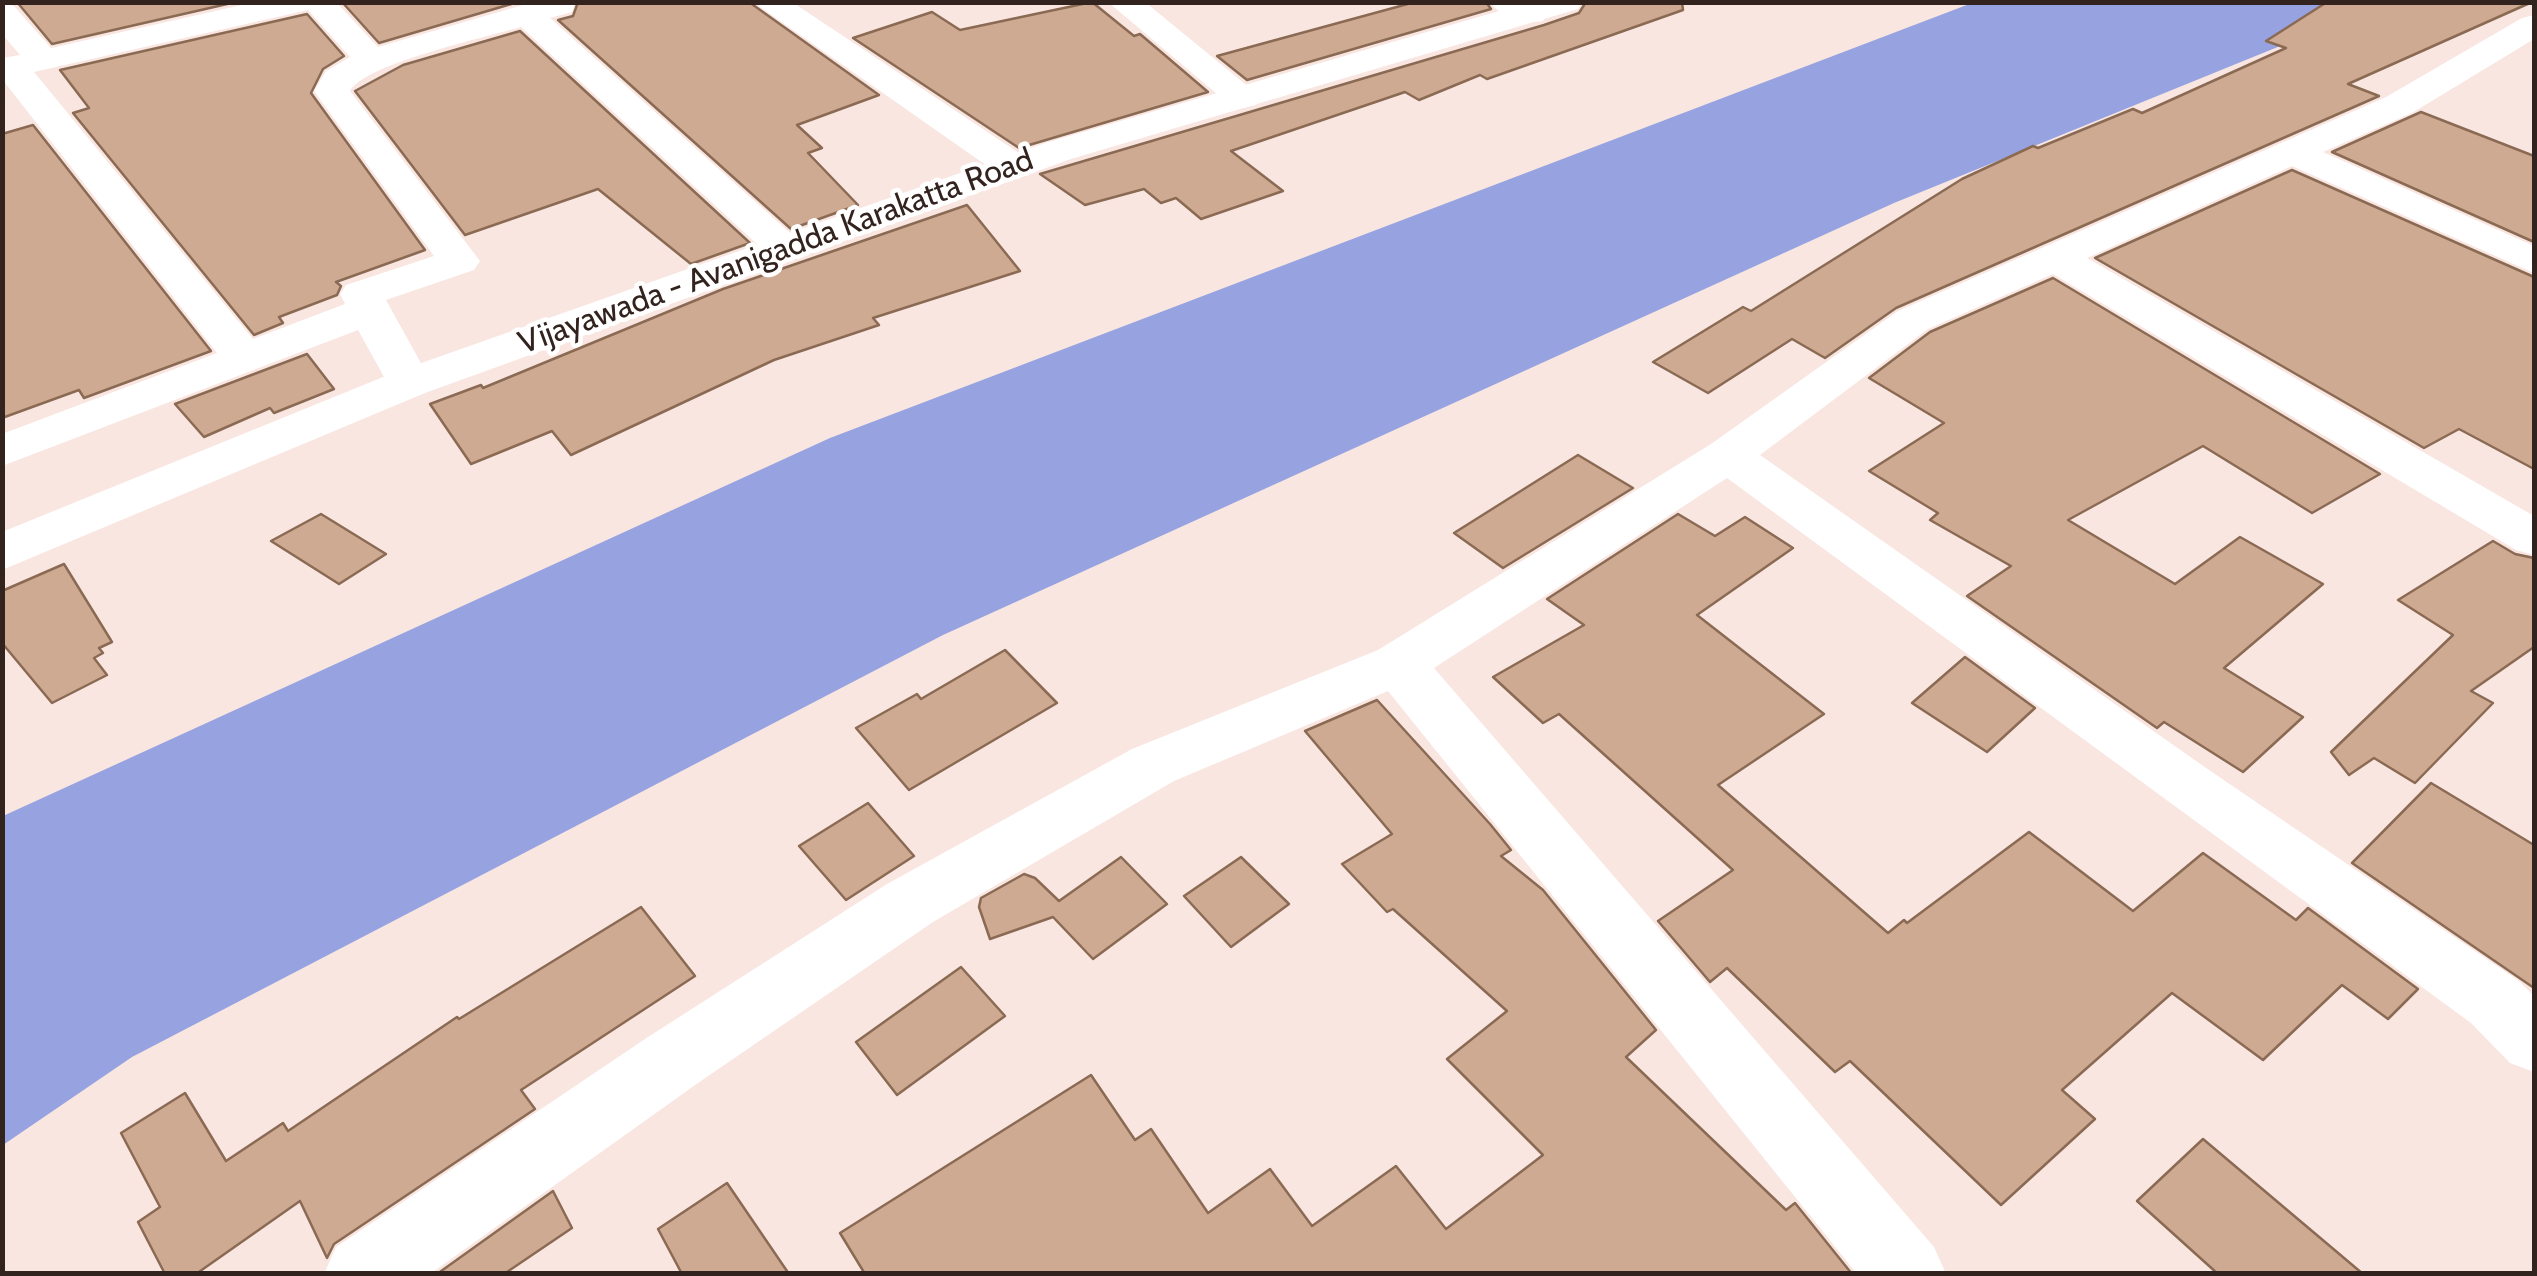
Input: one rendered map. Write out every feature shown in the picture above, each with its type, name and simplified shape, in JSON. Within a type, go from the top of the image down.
[{"type":"street","points":[[18,65],[301,2]]},
{"type":"street","points":[[318,2],[371,60]]},
{"type":"street","points":[[408,383],[361,294],[459,262],[332,92],[338,78],[371,60],[568,2]]},
{"type":"street","points":[[769,2],[1014,167]]},
{"type":"street","points":[[1124,2],[1243,97]]},
{"type":"street","name":"Vijayawada - Avanigadda Karakatta Road","points":[[2,552],[408,383],[786,248],[1014,167],[1534,6]]},
{"type":"street","points":[[2,13],[18,65],[245,358]]},
{"type":"street","points":[[527,15],[786,248]]},
{"type":"street","points":[[363,1274],[673,1060],[910,904],[1153,765],[1398,664],[1728,456],[1913,320],[2398,105],[2534,25]]},
{"type":"street","points":[[2291,152],[2534,261]]},
{"type":"street","points":[[2052,256],[2534,538]]},
{"type":"street","points":[[2,450],[370,310]]},
{"type":"street","points":[[1728,456],[2495,1002],[2534,1041]]},
{"type":"street","points":[[1398,664],[1908,1274]]},
{"type":"water","points":[[1972,3],[2386,3],[1894,203],[943,635],[132,1057],[3,1145],[3,816],[830,438]]},
{"type":"building","points":[[17,2],[236,2],[52,44]]},
{"type":"building","points":[[342,2],[518,2],[379,43]]},
{"type":"building","points":[[578,2],[749,2],[879,95],[797,125],[822,148],[808,153],[858,205],[791,229],[558,20],[573,16]]},
{"type":"building","points":[[1092,2],[1134,36],[1140,34],[1208,92],[1019,148],[853,38],[932,12],[960,30]]},
{"type":"building","points":[[1415,2],[1486,2],[1491,9],[1247,80],[1217,56]]},
{"type":"building","points":[[1586,2],[1682,2],[1683,10],[1487,79],[1480,75],[1419,100],[1405,92],[1231,151],[1283,191],[1201,219],[1176,198],[1161,203],[1144,189],[1085,205],[1040,174],[1544,25],[1579,13]]},
{"type":"building","points":[[2327,2],[2532,2],[2348,84],[2379,96],[1896,308],[1825,358],[1792,339],[1708,393],[1653,362],[1743,307],[1751,311],[1962,179],[2033,146],[2038,148],[2133,109],[2142,113],[2286,48],[2266,41]]},
{"type":"building","points":[[307,14],[344,56],[323,69],[311,93],[425,250],[336,282],[341,286],[337,295],[279,317],[283,323],[254,335],[73,113],[89,108],[60,70]]},
{"type":"building","points":[[520,31],[750,243],[691,264],[598,189],[465,235],[355,91],[403,65]]},
{"type":"building","points":[[2421,112],[2534,156],[2534,242],[2332,152]]},
{"type":"building","points":[[33,125],[211,351],[84,398],[79,390],[2,418],[2,134]]},
{"type":"building","points":[[2292,170],[2534,277],[2534,469],[2459,429],[2424,448],[2095,258]]},
{"type":"building","points":[[967,205],[1020,271],[873,318],[879,325],[774,360],[571,455],[552,431],[471,464],[430,404],[481,385],[483,388],[723,289]]},
{"type":"building","points":[[2053,278],[2380,474],[2312,513],[2203,446],[2068,520],[2175,584],[2240,537],[2323,584],[2224,668],[2303,717],[2243,772],[2164,722],[2157,728],[1967,596],[2011,566],[1930,520],[1938,513],[1869,471],[1944,423],[1869,378],[1930,332]]},
{"type":"building","points":[[307,354],[334,389],[274,413],[270,408],[204,437],[175,404]]},
{"type":"building","points":[[1578,455],[1633,488],[1503,568],[1454,533]]},
{"type":"building","points":[[321,514],[386,554],[339,584],[271,541]]},
{"type":"building","points":[[1678,514],[1715,536],[1745,517],[1793,548],[1697,615],[1824,714],[1718,785],[1888,933],[2029,832],[2133,911],[2203,853],[2296,920],[2308,908],[2418,989],[2388,1019],[2342,985],[2263,1060],[2172,993],[2062,1090],[2095,1119],[2001,1205],[1850,1061],[1835,1072],[1727,968],[1710,982],[1658,921],[1733,870],[1559,714],[1543,723],[1493,677],[1584,625],[1547,599]]},
{"type":"building","points":[[2493,541],[2515,554],[2534,558],[2534,647],[2471,691],[2493,703],[2415,783],[2374,758],[2349,775],[2331,752],[2453,635],[2398,600]]},
{"type":"building","points":[[64,564],[112,642],[99,648],[103,653],[94,658],[107,675],[52,703],[2,643],[2,591]]},
{"type":"building","points":[[1005,650],[1057,703],[909,790],[856,728],[917,694],[921,699]]},
{"type":"building","points":[[1965,657],[2035,708],[1987,752],[1912,703]]},
{"type":"building","points":[[1377,700],[1490,824],[1511,850],[1501,856],[1543,890],[1656,1030],[1626,1057],[1786,1210],[1795,1203],[1852,1274],[865,1274],[840,1233],[1091,1075],[1135,1140],[1151,1129],[1208,1213],[1270,1169],[1312,1226],[1396,1166],[1446,1229],[1543,1155],[1447,1059],[1507,1011],[1393,909],[1387,912],[1342,864],[1392,834],[1305,731]]},
{"type":"building","points":[[2431,783],[2534,845],[2534,988],[2352,863]]},
{"type":"building","points":[[868,803],[914,856],[846,900],[799,846]]},
{"type":"building","points":[[1121,857],[1167,904],[1093,959],[1053,917],[990,939],[979,907],[981,898],[1024,874],[1035,878],[1059,901]]},
{"type":"building","points":[[1241,857],[1289,904],[1231,947],[1184,896]]},
{"type":"building","points":[[641,907],[695,976],[521,1090],[535,1109],[334,1244],[327,1258],[300,1201],[196,1274],[165,1274],[138,1222],[160,1207],[121,1133],[185,1093],[226,1161],[283,1123],[288,1131],[457,1017]]},
{"type":"building","points":[[961,967],[1005,1016],[897,1095],[856,1042]]},
{"type":"building","points":[[2203,1139],[2363,1274],[2218,1274],[2137,1201]]},
{"type":"building","points":[[727,1183],[789,1274],[682,1274],[658,1229]]},
{"type":"building","points":[[553,1191],[572,1228],[504,1274],[437,1274]]}]
